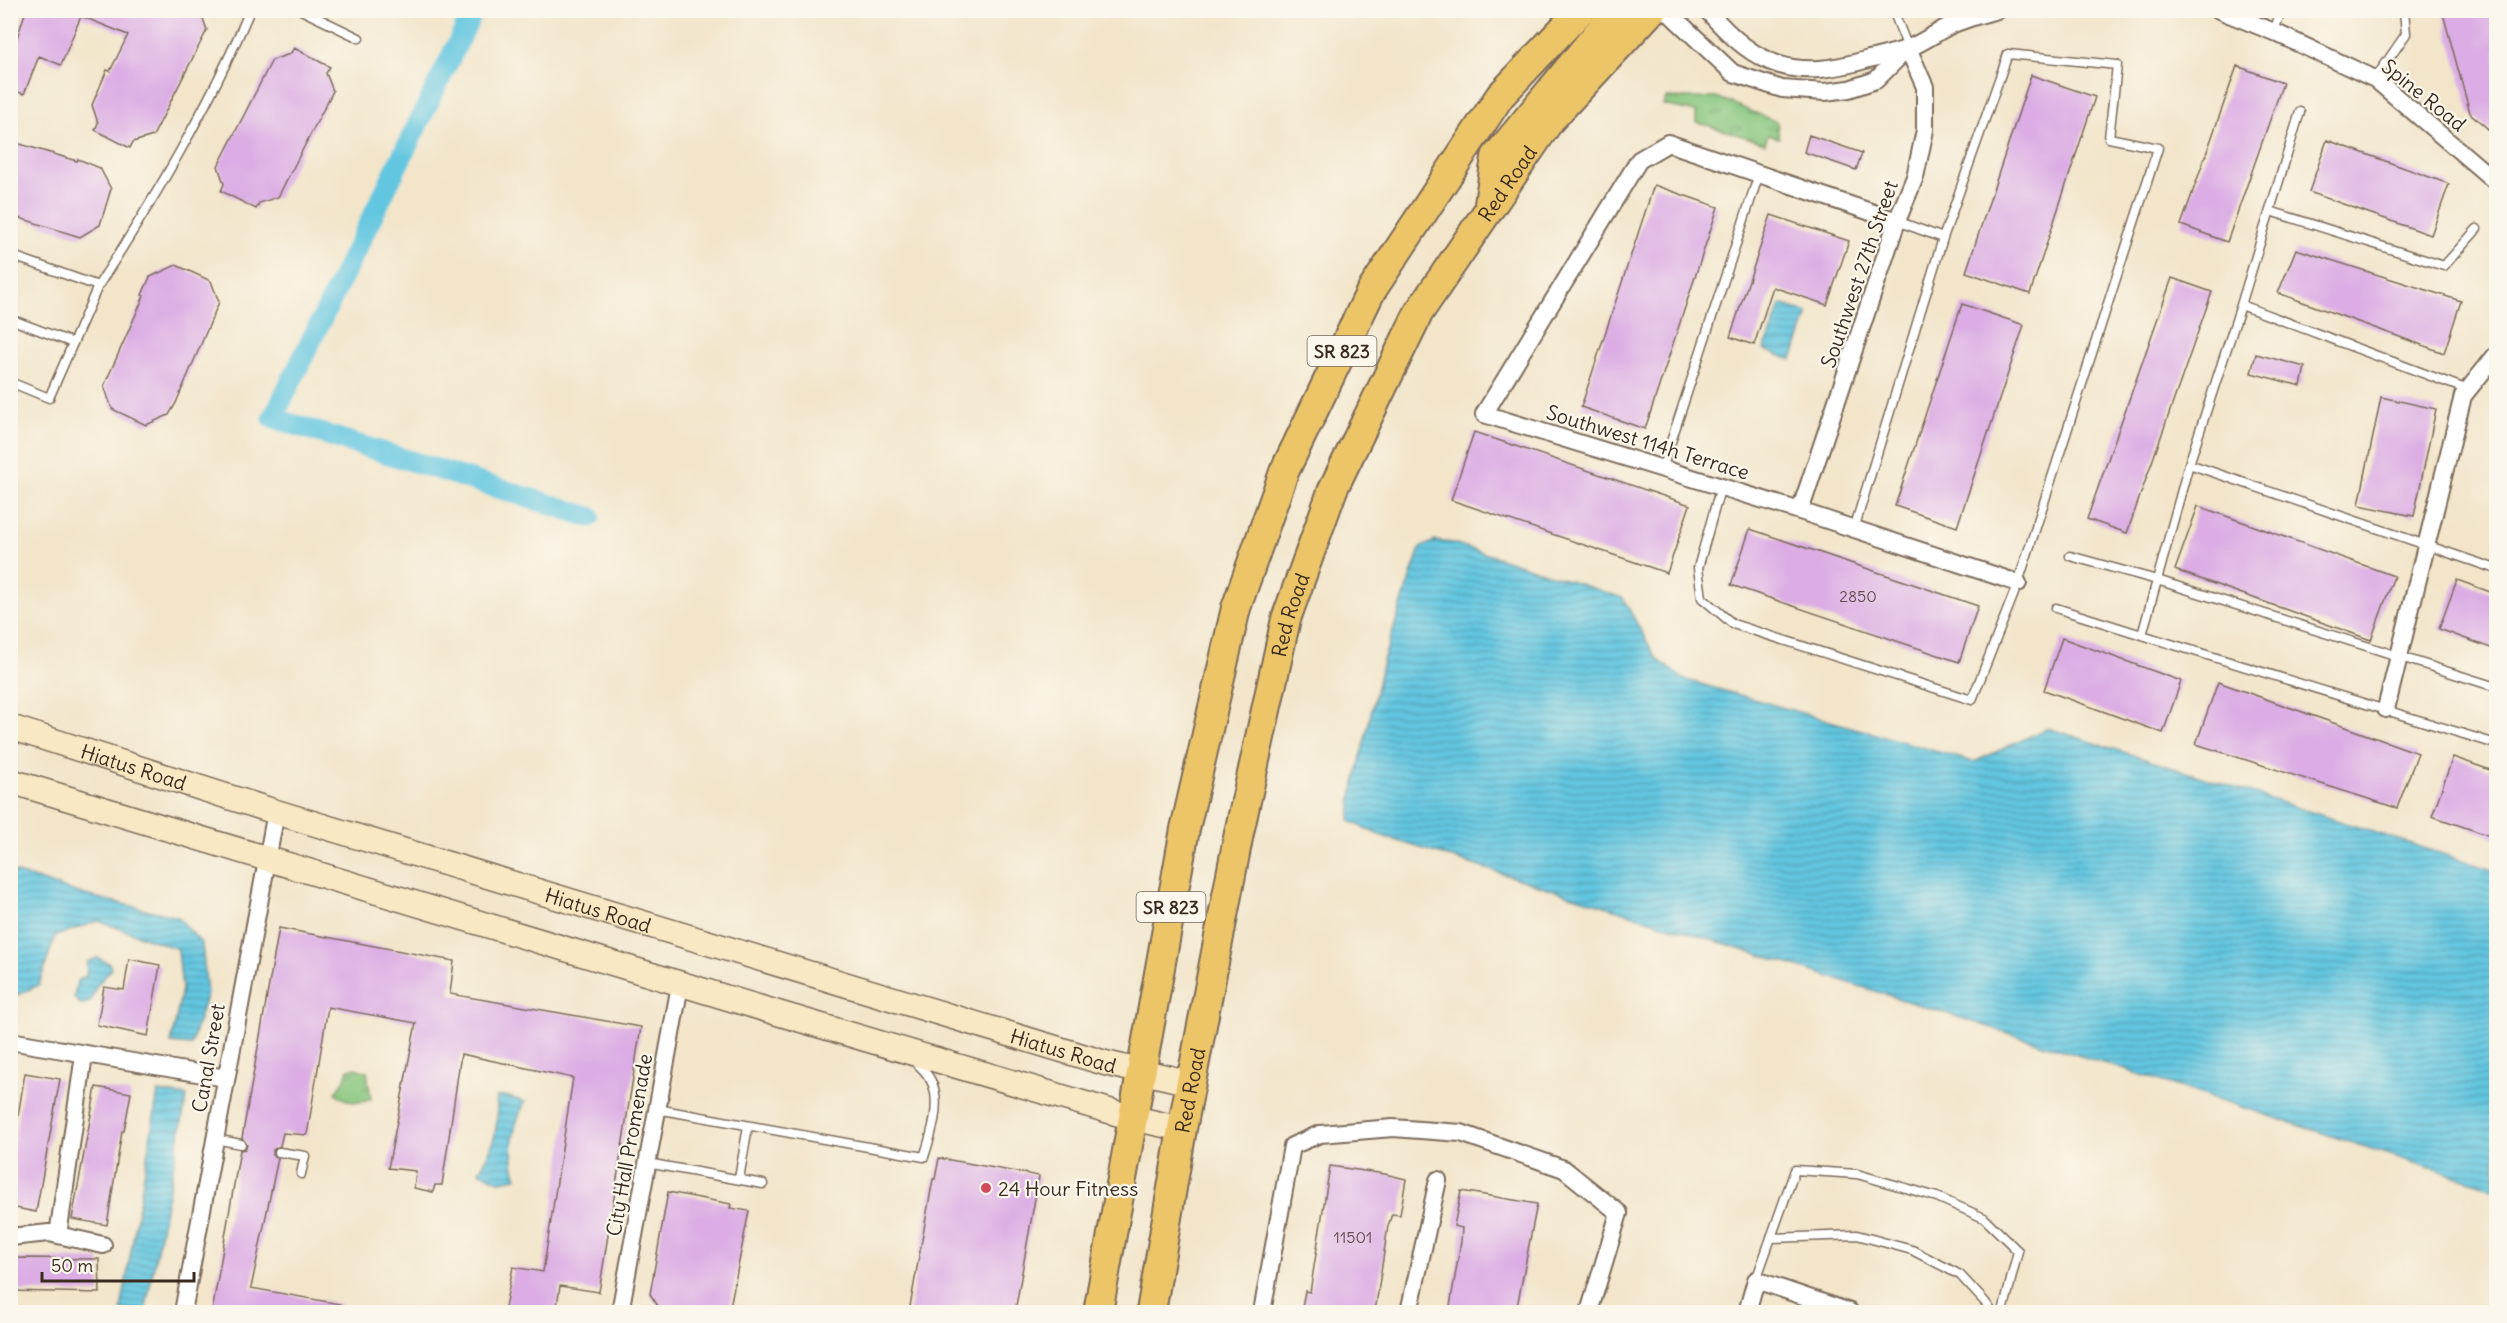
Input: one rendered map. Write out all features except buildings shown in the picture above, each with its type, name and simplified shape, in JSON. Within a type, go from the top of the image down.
[{"type":"highway","name":"SR 823","points":[[1098,1312],[1185,830],[1234,619],[1284,472],[1370,293],[1500,96],[1581,10]]},
{"type":"highway","points":[[1487,212],[1496,157],[1606,24],[1614,10]]},
{"type":"highway","name":"Red Road","points":[[1151,1312],[1182,1129],[1239,833],[1286,619],[1333,489],[1419,312],[1550,120],[1652,10]]},
{"type":"main road","name":"Hiatus Road","points":[[10,727],[276,812],[1104,1063],[1191,1083]]},
{"type":"main road","points":[[10,781],[680,985],[1133,1118],[1182,1129]]},
{"type":"street","points":[[1666,10],[1733,73],[1782,90],[1825,92],[1876,80],[1908,48]]},
{"type":"street","points":[[1707,10],[1737,40],[1754,53],[1783,66],[1802,71],[1846,66],[1908,48],[1952,25],[1997,10]]},
{"type":"street","name":"Spine Road","points":[[2219,10],[2274,32],[2375,79],[2496,182]]},
{"type":"street","name":"Southwest 27th Street","points":[[1800,511],[1897,221],[1915,177],[1925,130],[1925,87],[1908,48]]},
{"type":"street","name":"Southwest 114h Terrace","points":[[1759,174],[1668,143],[1639,160],[1484,414],[1800,511],[2018,583]]},
{"type":"street","points":[[1759,174],[1897,221]]},
{"type":"street","points":[[2386,710],[2463,396],[2496,355]]},
{"type":"street","name":"Canal Street","points":[[183,1312],[276,812]]},
{"type":"street","name":"City Hall Promenade","points":[[620,1312],[680,985]]},
{"type":"street","points":[[10,1041],[226,1078]]},
{"type":"street","points":[[58,1235],[84,1055]]},
{"type":"street","points":[[1262,1312],[1292,1146],[1320,1134],[1394,1128],[1461,1133],[1564,1169],[1618,1213],[1589,1312]]},
{"type":"street","points":[[1409,1312],[1438,1180]]},
{"type":"street","points":[[10,1237],[49,1233],[103,1245]]},
{"type":"street","points":[[1747,1312],[1756,1280],[1850,1312]]},
{"type":"lane","points":[[10,382],[49,398],[98,286],[141,220],[226,68],[250,10]]},
{"type":"lane","points":[[301,10],[359,38]]},
{"type":"lane","points":[[1893,10],[1908,48]]},
{"type":"lane","points":[[2274,32],[2281,10]]},
{"type":"lane","points":[[2375,79],[2406,34],[2404,10]]},
{"type":"lane","points":[[1721,486],[1698,568],[1702,598],[1733,624],[1972,700],[2018,583],[2158,148],[2109,138],[2117,65],[2008,54],[1943,238],[1854,529]]},
{"type":"lane","points":[[2142,635],[2189,464],[2300,112]]},
{"type":"lane","points":[[1662,469],[1759,174]]},
{"type":"lane","points":[[2270,211],[2444,266],[2477,229]]},
{"type":"lane","points":[[1897,221],[1943,238]]},
{"type":"lane","points":[[10,255],[98,286]]},
{"type":"lane","points":[[2241,305],[2468,390]]},
{"type":"lane","points":[[10,319],[73,343]]},
{"type":"lane","points":[[2189,464],[2496,569]]},
{"type":"lane","points":[[2070,556],[2157,580],[2496,687]]},
{"type":"lane","points":[[2056,608],[2496,744]]},
{"type":"lane","points":[[657,1109],[924,1157],[934,1129],[934,1088],[931,1079],[906,1052]]},
{"type":"lane","points":[[739,1179],[748,1126]]},
{"type":"lane","points":[[215,1139],[241,1144]]},
{"type":"lane","points":[[279,1152],[305,1156],[301,1174]]},
{"type":"lane","points":[[647,1163],[763,1184]]},
{"type":"lane","points":[[1756,1280],[1795,1170],[1857,1174],[1937,1197],[1984,1218],[2018,1251],[2003,1312]]},
{"type":"lane","points":[[1771,1238],[1857,1235],[1912,1250],[1960,1275],[1992,1312]]},
{"type":"green space","points":[[1666,98],[1719,98],[1777,122],[1779,138],[1768,135],[1765,143],[1696,122],[1696,112],[1663,105]]},
{"type":"green space","points":[[355,1068],[367,1072],[371,1099],[352,1102],[336,1093],[348,1069]]},
{"type":"water","points":[[1781,304],[1808,313],[1792,360],[1764,350]]},
{"type":"water","points":[[1435,541],[1453,543],[1623,598],[1656,658],[1683,679],[1974,762],[2048,728],[2496,871],[2496,1189],[1379,835],[1350,821],[1352,795],[1383,661],[1420,548]]},
{"type":"water","points":[[11,871],[85,895],[178,917],[202,944],[207,993],[191,1045],[171,1043],[182,989],[178,949],[98,921],[55,936],[39,985],[15,996],[11,995]]},
{"type":"water","points":[[97,958],[109,963],[111,969],[96,987],[90,1002],[81,1005],[74,997],[77,981],[86,976],[87,962]]},
{"type":"water","points":[[158,1092],[187,1096],[145,1312],[121,1310]]},
{"type":"water","points":[[505,1096],[525,1102],[514,1130],[512,1149],[517,1178],[499,1181],[479,1172],[489,1154],[495,1136],[496,1097]]},
{"type":"waterway","points":[[474,10],[273,418],[590,517]]},
{"type":"place","name":"24 Hour Fitness","points":[[986,1188]]}]
